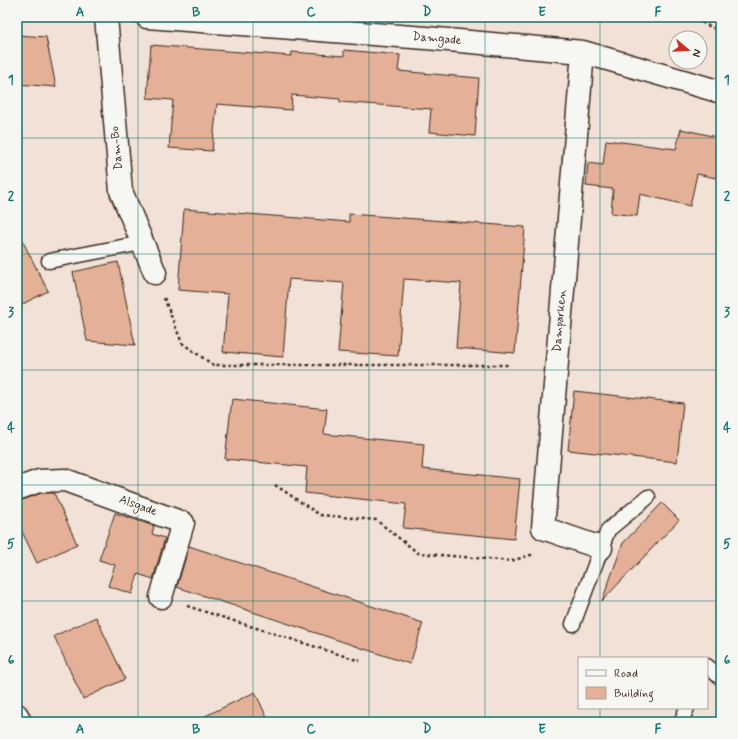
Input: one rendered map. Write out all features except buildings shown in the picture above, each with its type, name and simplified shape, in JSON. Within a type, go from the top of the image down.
[{"type":"street","name":"Dam-Bo","points":[[106,17],[120,191],[155,274]]},
{"type":"street","name":"Damgade","points":[[147,17],[426,38],[583,52],[625,65],[674,77],[721,92]]},
{"type":"street","name":"Damparken","points":[[543,528],[583,52]]},
{"type":"street","name":"Alsgade","points":[[17,489],[39,481],[65,480],[183,523],[161,598]]},
{"type":"street","points":[[543,528],[602,548]]},
{"type":"street","points":[[17,715],[20,722]]},
{"type":"lane","points":[[49,260],[142,243]]},
{"type":"lane","points":[[573,624],[608,530],[648,497]]},
{"type":"lane","points":[[708,667],[721,678]]},
{"type":"lane","points":[[680,722],[686,709]]},
{"type":"path","points":[[691,17],[721,32]]},
{"type":"path","points":[[155,274],[182,343],[213,366],[509,365]]},
{"type":"path","points":[[275,485],[320,515],[376,520],[418,553],[511,561],[531,555],[543,528]]},
{"type":"path","points":[[161,598],[360,661]]}]
